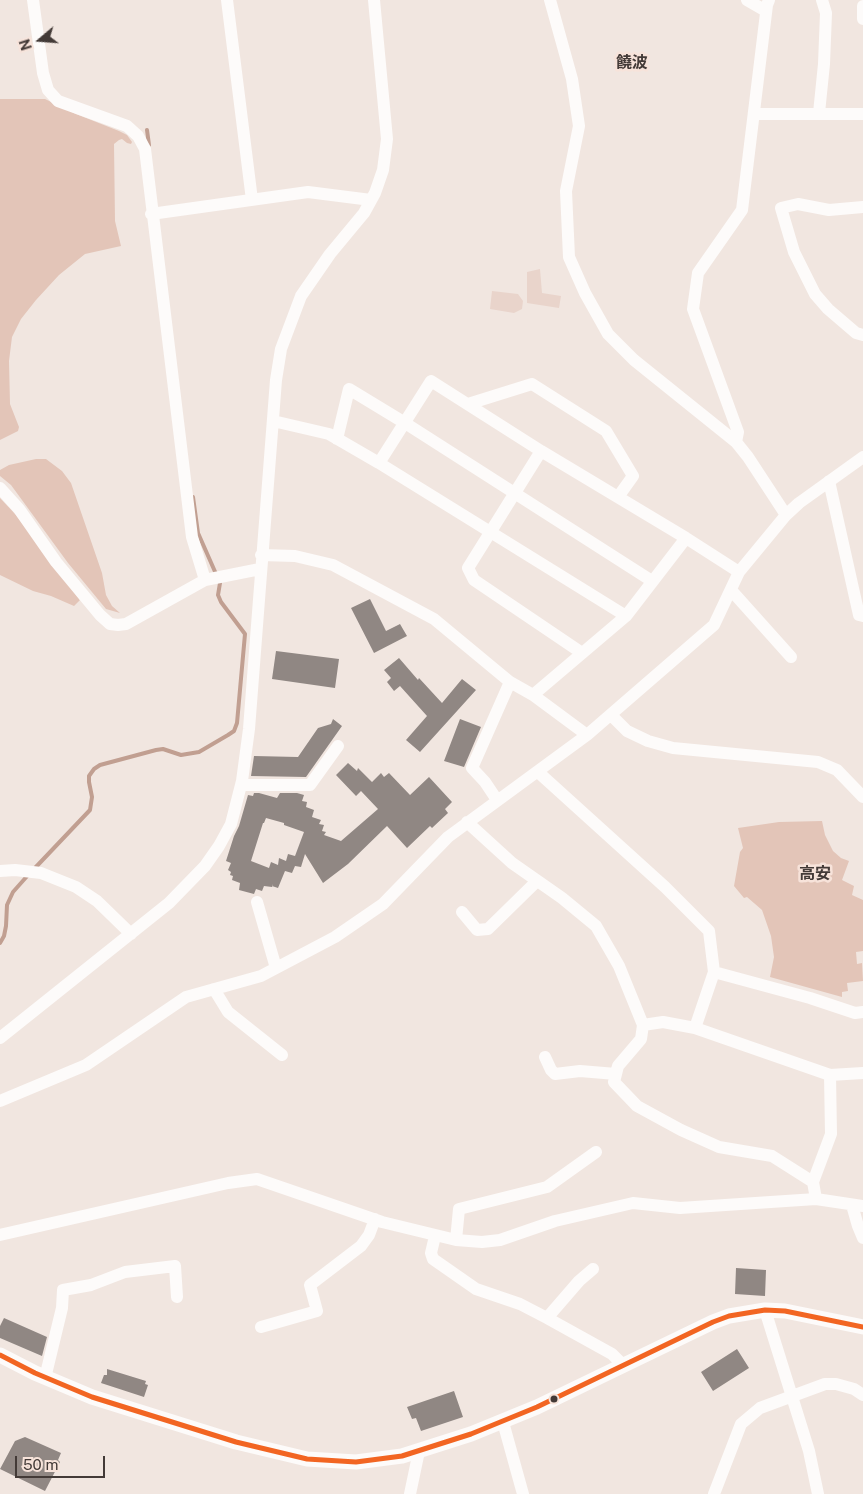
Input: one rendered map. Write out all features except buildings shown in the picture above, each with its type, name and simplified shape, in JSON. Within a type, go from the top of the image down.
[{"type":"main road","points":[[0,1355],[46,1378],[102,1400],[236,1442],[290,1456],[323,1461],[356,1462],[382,1460],[419,1452],[503,1422],[713,1322],[747,1312],[765,1310],[803,1314],[863,1326]]},
{"type":"street","points":[[34,0],[43,73],[48,90],[58,101],[127,126],[138,136],[145,149],[151,214],[192,537],[205,580]]},
{"type":"street","points":[[227,0],[252,200]]},
{"type":"street","points":[[0,1038],[170,902],[205,866],[220,846],[231,824],[241,785],[249,729],[261,554],[276,380],[281,349],[301,296],[315,274],[364,213],[383,170],[387,139],[374,0]]},
{"type":"street","points":[[550,0],[572,78],[579,126],[566,191],[569,257],[585,293],[608,334],[634,360],[736,442],[748,457],[786,516]]},
{"type":"street","points":[[736,442],[738,432],[693,309],[698,272],[742,210],[744,182],[755,114],[768,6],[747,0]]},
{"type":"street","points":[[819,113],[824,64],[826,13],[822,0]]},
{"type":"street","points":[[863,6],[863,18]]},
{"type":"street","points":[[755,114],[863,114]]},
{"type":"street","points":[[151,214],[308,192],[371,200]]},
{"type":"street","points":[[863,208],[829,210],[798,204],[781,208],[794,252],[815,294],[828,309],[856,333],[863,335]]},
{"type":"street","points":[[379,463],[431,381],[541,451],[739,572]]},
{"type":"street","points":[[468,404],[532,384],[606,431],[633,476],[618,497]]},
{"type":"street","points":[[337,439],[348,389],[405,423],[652,581]]},
{"type":"street","points":[[273,421],[329,434],[626,616]]},
{"type":"street","points":[[541,451],[468,568],[474,580],[582,653]]},
{"type":"street","points":[[0,1101],[86,1065],[186,997],[261,976],[335,937],[384,904],[448,837],[611,716],[714,625],[739,572],[786,516],[829,481],[863,457]]},
{"type":"street","points":[[829,481],[859,615],[863,616]]},
{"type":"street","points":[[0,488],[19,509],[56,562],[100,615],[110,624],[118,626],[126,624],[205,580],[260,569]]},
{"type":"street","points":[[533,694],[626,616],[686,538]]},
{"type":"street","points":[[261,554],[295,556],[333,565],[434,619],[510,682],[533,694],[587,735]]},
{"type":"street","points":[[731,590],[791,657]]},
{"type":"street","points":[[497,800],[485,782],[472,768],[510,682]]},
{"type":"street","points":[[611,716],[627,731],[648,741],[673,748],[818,762],[837,770],[863,797]]},
{"type":"street","points":[[241,785],[310,785],[338,746]]},
{"type":"street","points":[[538,772],[665,887],[709,931],[714,972],[695,1028]]},
{"type":"street","points":[[467,822],[512,863],[596,926],[619,966],[643,1025],[641,1039],[618,1066],[614,1082],[636,1106],[681,1130],[719,1147],[772,1156],[813,1182]]},
{"type":"street","points":[[0,871],[15,870],[41,873],[76,887],[97,901],[131,934]]},
{"type":"street","points":[[462,912],[477,930],[488,929],[537,881]]},
{"type":"street","points":[[257,902],[276,968]]},
{"type":"street","points":[[714,972],[810,998],[856,1013],[863,1012]]},
{"type":"street","points":[[214,989],[228,1012],[282,1054]]},
{"type":"street","points":[[643,1025],[663,1022],[695,1028],[830,1075],[863,1072]]},
{"type":"street","points":[[545,1057],[555,1074],[580,1071],[616,1074]]},
{"type":"street","points":[[816,1199],[813,1182],[831,1134],[830,1075]]},
{"type":"street","points":[[456,1240],[459,1209],[547,1187],[596,1152]]},
{"type":"street","points":[[0,1235],[228,1183],[257,1180],[375,1219],[434,1236],[456,1240],[482,1242],[500,1240],[555,1221],[633,1203],[680,1208],[816,1199],[858,1206],[858,1226],[863,1238]]},
{"type":"street","points":[[261,1327],[317,1311],[310,1285],[361,1246],[370,1235],[375,1219]]},
{"type":"street","points":[[434,1236],[430,1253],[433,1259],[476,1289],[520,1304],[548,1318],[612,1354],[624,1365]]},
{"type":"street","points":[[46,1378],[62,1308],[64,1290],[91,1285],[125,1272],[175,1266],[177,1297]]},
{"type":"street","points":[[548,1318],[579,1281],[593,1269]]},
{"type":"street","points":[[765,1310],[809,1451],[818,1494]]},
{"type":"street","points":[[714,1494],[741,1424],[760,1408],[825,1384],[836,1384],[854,1389],[863,1395]]},
{"type":"street","points":[[503,1422],[522,1494]]},
{"type":"street","points":[[410,1494],[419,1452]]},
{"type":"shaded area","points":[[0,99],[45,99],[119,131],[127,135],[132,142],[131,144],[127,143],[122,139],[114,144],[115,221],[121,246],[85,254],[59,275],[21,319],[12,337],[9,361],[10,404],[19,427],[18,431],[0,440]]},
{"type":"shaded area","points":[[540,269],[542,293],[561,296],[559,308],[527,303],[527,272]]},
{"type":"shaded area","points":[[492,291],[518,294],[523,301],[522,309],[514,313],[490,309]]},
{"type":"shaded area","points":[[36,459],[46,459],[62,471],[71,483],[102,573],[106,595],[112,606],[120,613],[106,609],[68,563],[11,485],[0,476],[0,470],[9,465]]},
{"type":"shaded area","points":[[0,498],[16,515],[80,600],[74,606],[33,591],[0,575]]},
{"type":"shaded area","points":[[822,821],[825,835],[833,851],[841,858],[849,861],[842,880],[854,886],[852,895],[863,900],[863,951],[856,952],[857,964],[862,963],[863,981],[847,983],[848,991],[842,992],[842,997],[770,977],[774,957],[771,936],[762,910],[747,897],[744,898],[734,886],[740,852],[743,848],[738,828],[779,822]]},
{"type":"waterway","points":[[147,130],[149,145]]},
{"type":"waterway","points":[[34,869],[90,810],[92,797],[89,776],[94,769],[100,765],[156,750],[163,749],[181,755],[199,752],[234,731],[237,723],[245,634],[221,602],[218,595],[220,583],[198,533],[193,497]]},
{"type":"waterway","points":[[0,943],[6,926],[7,905],[13,892],[29,874]]},
{"type":"transit line","points":[[0,1355],[35,1373],[92,1397],[236,1442],[307,1459],[356,1462],[402,1456],[471,1434],[537,1407],[729,1316],[765,1310],[785,1311],[863,1327]]},
{"type":"district","name":"饒波","points":[[632,63]]},
{"type":"district","name":"高安","points":[[815,874]]}]
